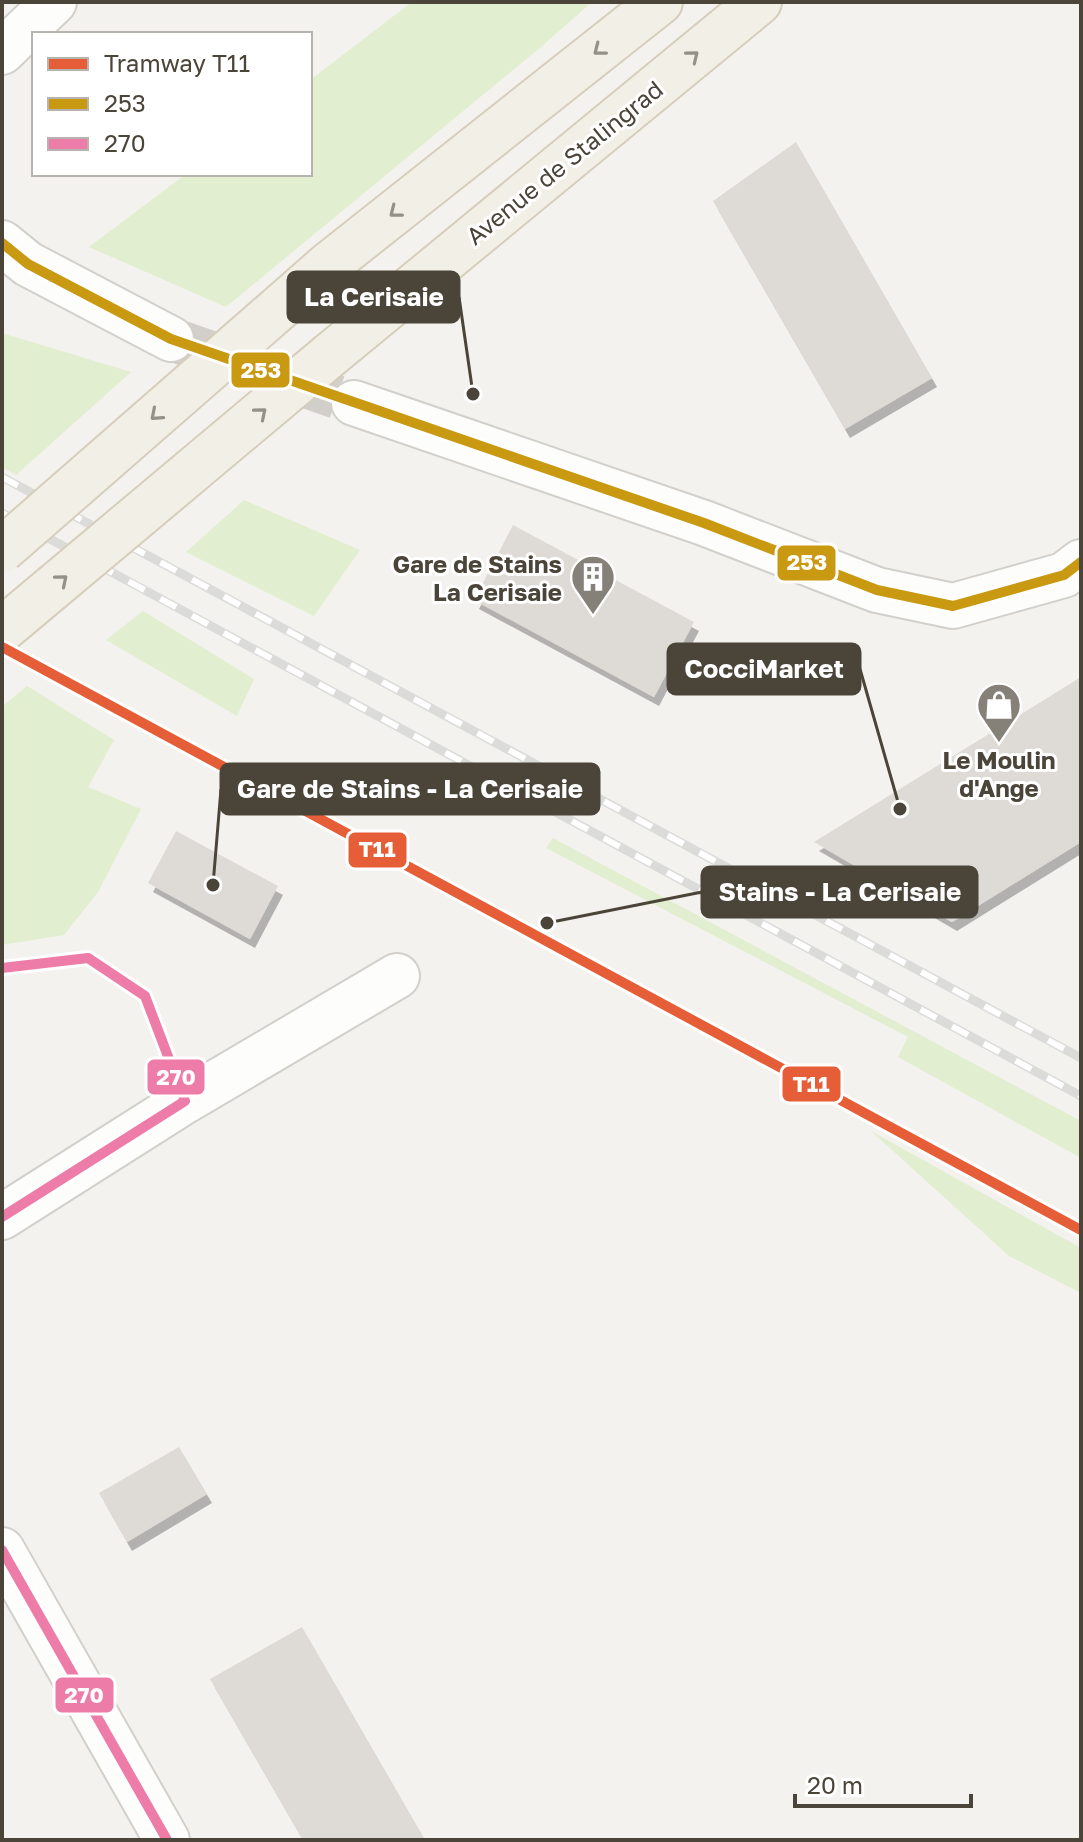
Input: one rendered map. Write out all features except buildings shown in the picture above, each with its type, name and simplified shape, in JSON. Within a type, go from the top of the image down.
[{"type":"main road","points":[[2,550],[340,255],[660,2]]},
{"type":"main road","name":"Avenue de Stalingrad","points":[[2,630],[759,2]]},
{"type":"street","points":[[2,52],[54,2]]},
{"type":"street","points":[[2,243],[28,264],[171,339]]},
{"type":"street","points":[[354,403],[704,523],[877,590],[953,606],[1064,575],[1081,562]]},
{"type":"street","points":[[2,1217],[185,1101],[397,976]]},
{"type":"street","points":[[2,1550],[167,1840]]},
{"type":"green space","points":[[412,2],[592,2],[226,307],[89,247],[183,176],[312,176],[312,78]]},
{"type":"green space","points":[[2,333],[131,372],[16,475],[2,467]]},
{"type":"green space","points":[[244,500],[360,550],[314,616],[186,552]]},
{"type":"green space","points":[[143,611],[254,679],[237,716],[106,640]]},
{"type":"green space","points":[[27,686],[114,740],[88,787],[141,809],[98,892],[64,935],[2,945],[2,707]]},
{"type":"green space","points":[[553,838],[1081,1121],[1081,1158],[898,1057],[908,1037],[546,848]]},
{"type":"green space","points":[[871,1131],[1081,1248],[1081,1293],[1009,1256]]},
{"type":"tunnel","points":[[171,339],[354,403]]},
{"type":"railway","points":[[2,477],[1081,1058]]},
{"type":"railway","points":[[2,513],[1081,1096]]},
{"type":"tram line","name":"T11","points":[[2,647],[1081,1230]]},
{"type":"transit line","name":"253","points":[[2,243],[28,264],[171,339],[704,523],[877,590],[953,606],[1064,575],[1081,562]]},
{"type":"transit line","name":"270","points":[[2,968],[88,958],[145,996],[185,1101],[2,1217]]},
{"type":"transit line","name":"270","points":[[2,1550],[167,1840]]},
{"type":"place","name":"La Cerisaie","points":[[473,394]]},
{"type":"place","name":"Gare de Stains La Cerisaie","points":[[593,616]]},
{"type":"place","name":"Le Moulin d'Ange","points":[[999,744]]},
{"type":"place","name":"CocciMarket","points":[[900,809]]},
{"type":"place","name":"Gare de Stains - La Cerisaie","points":[[213,885]]},
{"type":"place","name":"Stains - La Cerisaie","points":[[547,923]]}]
